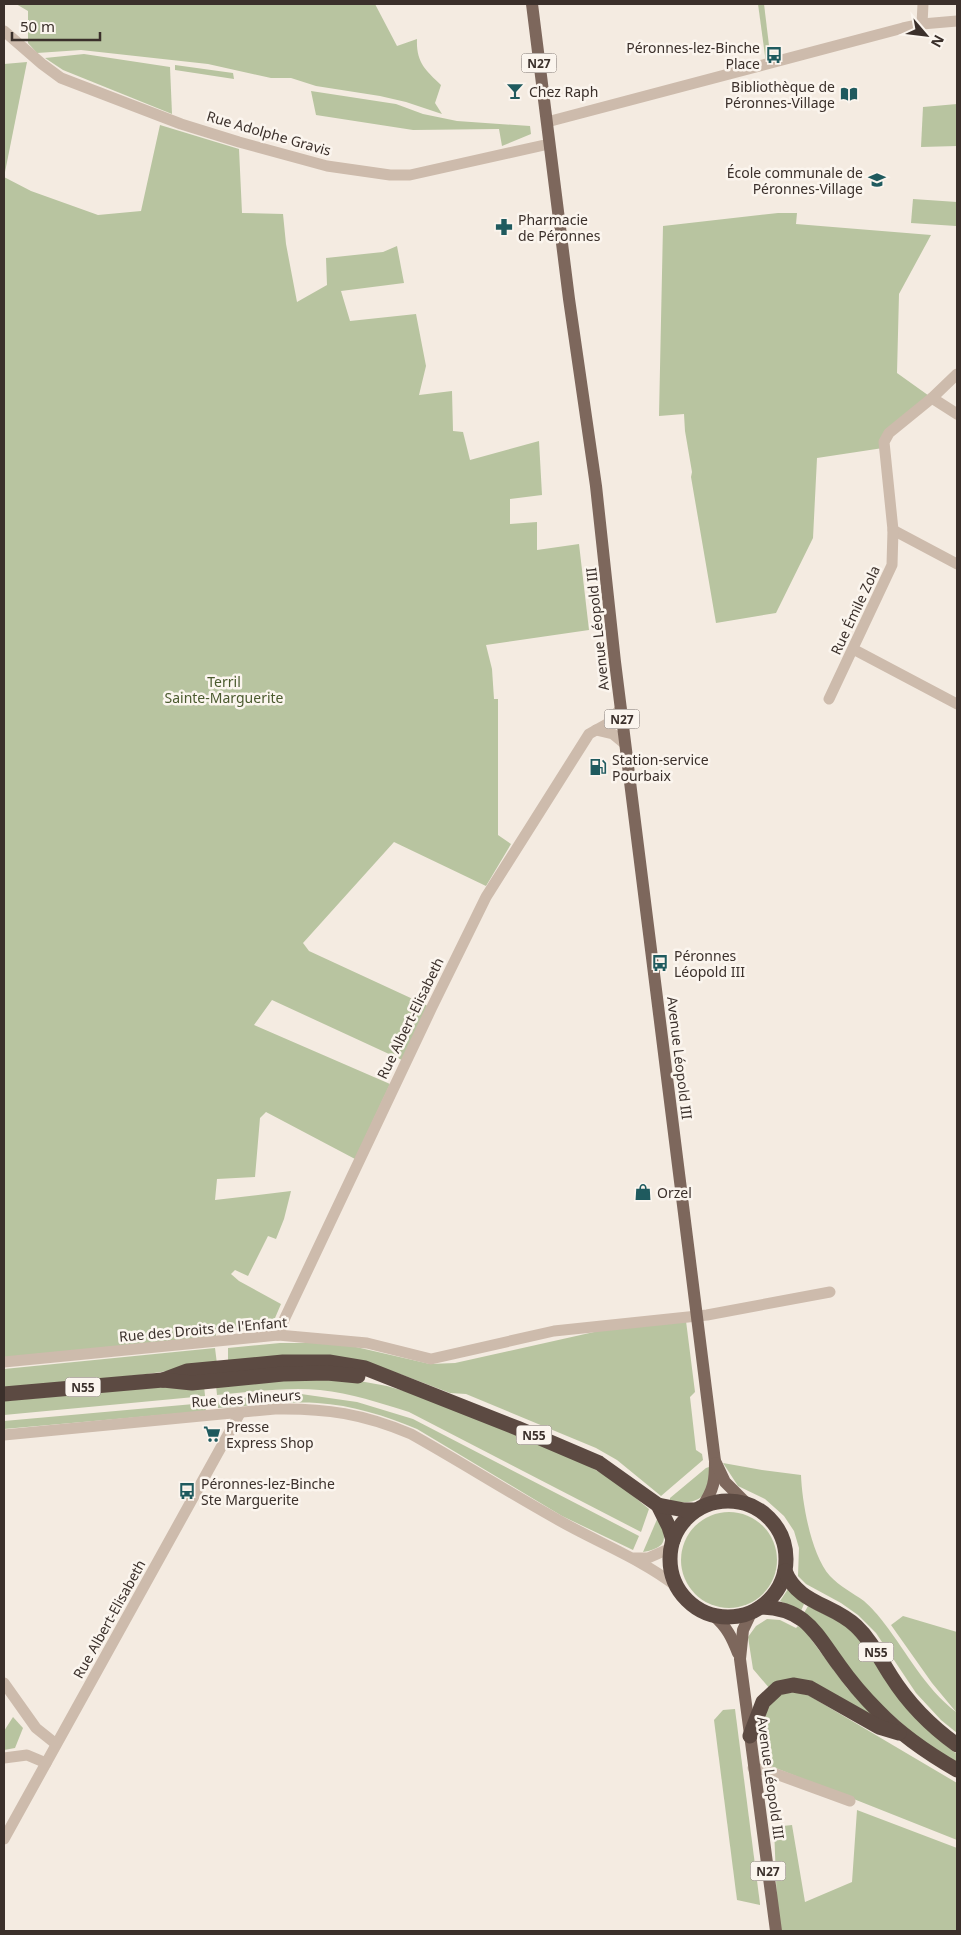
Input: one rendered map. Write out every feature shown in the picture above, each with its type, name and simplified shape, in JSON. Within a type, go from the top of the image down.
[{"type":"highway","name":"N55","points":[[4,1394],[163,1380],[192,1383],[208,1382],[283,1374],[327,1373],[402,1383],[517,1428],[599,1463],[658,1505],[684,1510],[699,1508]]},
{"type":"highway","name":"N27","points":[[721,1501],[746,1503],[762,1511],[774,1523],[782,1538],[786,1554],[785,1571],[780,1585],[772,1598],[756,1610],[739,1617],[714,1616],[692,1605],[676,1586],[670,1568],[672,1544],[680,1526],[699,1508],[721,1501]]},
{"type":"highway","name":"N55","points":[[658,1505],[669,1527],[672,1544]]},
{"type":"highway","name":"N55","points":[[785,1571],[793,1587],[803,1596],[856,1625],[910,1701],[929,1722],[957,1746]]},
{"type":"highway","name":"N55","points":[[756,1610],[774,1608],[806,1621],[821,1637],[856,1688],[903,1734],[957,1770]]},
{"type":"highway","points":[[750,1736],[763,1702],[778,1688],[793,1685],[810,1688],[879,1727],[903,1734]]},
{"type":"main road","name":"Avenue Léopold III","points":[[532,4],[569,299],[596,486],[625,744],[715,1460],[715,1484],[712,1493],[699,1508]]},
{"type":"main road","name":"Avenue Léopold III","points":[[715,1460],[725,1482],[746,1503]]},
{"type":"main road","name":"Avenue Léopold III","points":[[756,1610],[743,1630],[740,1659],[776,1931]]},
{"type":"main road","name":"Avenue Léopold III","points":[[714,1616],[730,1634],[740,1659]]},
{"type":"street","points":[[922,4],[922,24]]},
{"type":"street","points":[[547,122],[922,24],[957,21]]},
{"type":"street","name":"Rue Adolphe Gravis","points":[[4,31],[51,72],[72,83],[181,124],[327,166],[381,174],[410,175],[549,144]]},
{"type":"street","points":[[957,374],[932,398],[957,414]]},
{"type":"street","name":"Rue Émile Zola","points":[[830,699],[891,571],[893,558],[892,530],[884,442],[889,433],[932,398]]},
{"type":"street","points":[[892,530],[957,564]]},
{"type":"street","points":[[853,649],[957,704]]},
{"type":"street","name":"Rue Albert-Elisabeth","points":[[278,1335],[407,1059],[486,897],[589,734],[615,718],[621,708]]},
{"type":"street","points":[[596,730],[612,734],[625,744]]},
{"type":"street","name":"Rue des Droits de l'Enfant","points":[[4,1362],[278,1335],[367,1343],[431,1359],[554,1331],[698,1316],[753,1308],[830,1292]]},
{"type":"street","name":"Rue des Mineurs","points":[[4,1435],[275,1409],[311,1408],[347,1413],[391,1425],[411,1434],[554,1518],[634,1558],[676,1586]]},
{"type":"street","name":"Rue Albert-Elisabeth","points":[[4,1839],[240,1413]]},
{"type":"street","points":[[634,1558],[648,1558],[672,1544]]},
{"type":"street","points":[[4,1683],[36,1728],[56,1744]]},
{"type":"street","points":[[4,1758],[27,1755],[46,1762]]},
{"type":"street","points":[[753,1768],[766,1770],[850,1801]]},
{"type":"green space","points":[[16,4],[375,4],[397,46],[417,39],[420,60],[430,75],[441,85],[435,103],[442,114],[380,96],[316,86],[291,78],[271,78],[208,64],[81,50],[37,53],[28,43],[28,11]]},
{"type":"green space","points":[[758,4],[764,4],[771,62],[766,63]]},
{"type":"green space","points":[[84,54],[170,67],[172,114],[63,70],[45,58]]},
{"type":"green space","points":[[27,62],[4,177],[4,64]]},
{"type":"green space","points":[[175,65],[233,73],[234,79],[175,70]]},
{"type":"green space","points":[[311,91],[396,104],[423,114],[457,121],[530,126],[531,134],[502,146],[499,129],[413,130],[316,115]]},
{"type":"green space","points":[[957,104],[957,146],[921,147],[923,107]]},
{"type":"green space","name":"Terril Sainte-Marguerite","points":[[160,125],[239,149],[242,213],[283,214],[286,244],[297,302],[327,285],[326,258],[383,252],[397,246],[404,283],[341,291],[350,321],[416,314],[426,366],[419,395],[452,391],[453,431],[463,432],[470,460],[539,441],[542,495],[510,499],[510,524],[537,522],[537,550],[579,544],[589,630],[486,645],[492,669],[494,699],[498,699],[498,835],[511,844],[486,886],[394,842],[303,943],[309,951],[428,1006],[402,1060],[272,1000],[254,1025],[390,1084],[355,1159],[266,1112],[260,1118],[255,1177],[217,1179],[215,1200],[291,1191],[284,1219],[276,1239],[268,1236],[248,1276],[235,1270],[231,1274],[239,1281],[281,1304],[275,1318],[265,1327],[216,1332],[216,1338],[4,1358],[4,177],[31,191],[98,215],[141,211]]},
{"type":"green space","points":[[913,199],[957,202],[956,226],[911,223]]},
{"type":"green space","points":[[778,213],[797,213],[796,224],[931,235],[899,294],[897,373],[932,398],[889,433],[883,448],[817,458],[813,538],[776,613],[716,623],[691,477],[692,472],[684,414],[659,416],[663,226]]},
{"type":"green space","points":[[686,1321],[695,1392],[690,1397],[696,1450],[702,1454],[703,1460],[661,1496],[617,1460],[596,1448],[466,1394],[450,1393],[400,1374],[228,1360],[228,1348],[280,1343],[324,1343],[356,1347],[430,1364],[455,1363],[603,1330]]},
{"type":"green space","points":[[215,1348],[217,1364],[140,1375],[4,1388],[4,1369]]},
{"type":"green space","points":[[299,1378],[354,1380],[387,1386],[418,1395],[571,1456],[615,1481],[649,1509],[641,1532],[409,1412],[332,1391],[281,1389],[217,1395],[216,1385]]},
{"type":"green space","points":[[204,1385],[205,1396],[4,1415],[4,1401],[172,1386]]},
{"type":"green space","points":[[301,1394],[357,1402],[413,1419],[639,1536],[633,1550],[562,1516],[417,1429],[393,1420],[356,1409],[317,1403],[280,1403],[218,1408],[218,1401],[267,1395]]},
{"type":"green space","points":[[205,1403],[206,1411],[4,1429],[4,1421]]},
{"type":"green space","points":[[723,1463],[801,1475],[803,1499],[809,1528],[823,1567],[834,1580],[864,1601],[875,1612],[925,1681],[956,1712],[932,1683],[891,1625],[903,1616],[957,1632],[957,1733],[941,1720],[916,1693],[876,1633],[858,1615],[841,1603],[806,1584],[798,1576],[799,1548],[794,1531],[784,1516],[765,1499],[738,1486]]},
{"type":"green space","points":[[709,1467],[708,1486],[700,1498],[690,1502],[670,1502],[670,1498]]},
{"type":"green space","points":[[729,1512],[747,1516],[763,1526],[773,1542],[777,1560],[773,1578],[763,1594],[747,1604],[729,1608],[711,1604],[695,1594],[685,1578],[681,1560],[685,1542],[695,1526],[711,1516]]},
{"type":"green space","points":[[658,1517],[663,1530],[664,1540],[658,1547],[643,1552]]},
{"type":"green space","points":[[788,1589],[804,1604],[801,1611],[780,1601]]},
{"type":"green space","points":[[808,1606],[843,1624],[854,1634],[901,1698],[941,1742],[957,1754],[957,1763],[922,1741],[873,1698],[804,1613]]},
{"type":"green space","points":[[767,1619],[780,1620],[796,1628],[798,1626],[805,1631],[847,1688],[882,1725],[831,1695],[770,1689],[753,1669],[748,1637],[756,1626]]},
{"type":"green space","points":[[795,1692],[808,1695],[957,1783],[957,1840],[768,1765],[765,1729],[767,1711],[770,1703],[776,1697]]},
{"type":"green space","points":[[735,1709],[760,1905],[737,1900],[714,1720],[723,1710]]},
{"type":"green space","points":[[13,1717],[23,1728],[15,1748],[4,1750],[4,1731]]},
{"type":"green space","points":[[857,1810],[957,1848],[957,1931],[778,1931],[774,1827],[792,1825],[805,1902],[852,1882]]},
{"type":"place","name":"Péronnes-lez-Binche Place","points":[[774,55]]},
{"type":"place","name":"Chez Raph","points":[[515,91]]},
{"type":"place","name":"Bibliothèque de Péronnes-Village","points":[[849,94]]},
{"type":"place","name":"École communale de Péronnes-Village","points":[[877,180]]},
{"type":"place","name":"Pharmacie de Péronnes","points":[[504,227]]},
{"type":"place","name":"Station-service Pourbaix","points":[[598,767]]},
{"type":"place","name":"Péronnes Léopold III","points":[[660,963]]},
{"type":"place","name":"Orzel","points":[[643,1192]]},
{"type":"place","name":"Presse Express Shop","points":[[212,1434]]},
{"type":"place","name":"Péronnes-lez-Binche Ste Marguerite","points":[[187,1491]]}]
